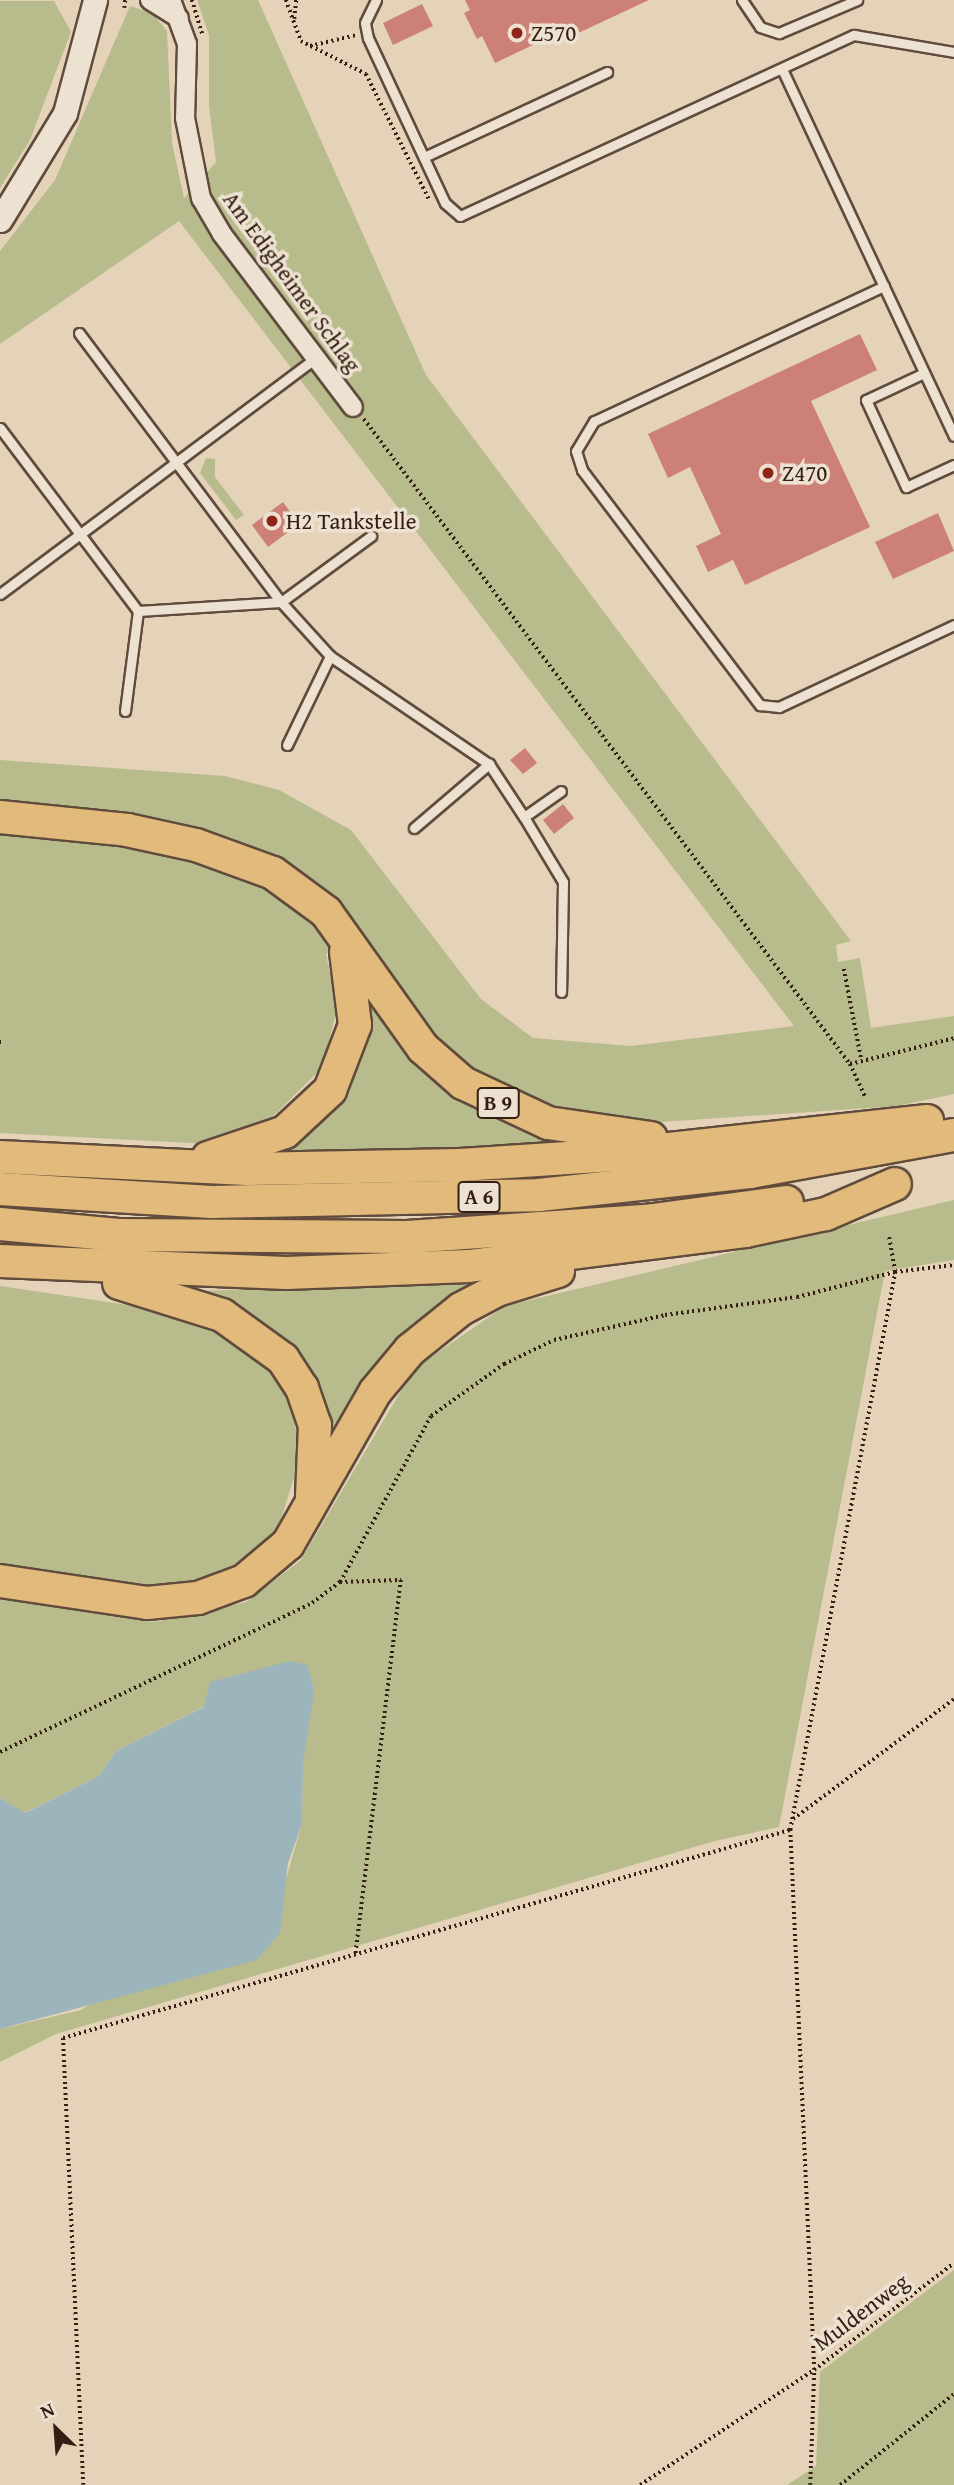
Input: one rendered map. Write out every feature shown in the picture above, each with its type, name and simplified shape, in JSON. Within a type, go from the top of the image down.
[{"type":"highway","points":[[0,817],[127,830],[241,858],[305,892],[327,912],[344,940],[354,982],[355,1025],[338,1078],[315,1108],[266,1142],[153,1167]]},
{"type":"highway","name":"B 9","points":[[344,940],[423,1048],[463,1083],[502,1105],[548,1123],[594,1132],[719,1144]]},
{"type":"highway","points":[[0,1157],[153,1167],[460,1165],[719,1144],[954,1116]]},
{"type":"highway","name":"A 6","points":[[0,1189],[212,1202],[539,1195],[750,1172],[954,1135]]},
{"type":"highway","name":"A 6","points":[[0,1224],[239,1238],[503,1234],[667,1219],[895,1184],[826,1214],[633,1249]]},
{"type":"highway","points":[[0,1261],[39,1265],[379,1271],[633,1249]]},
{"type":"highway","points":[[0,1581],[117,1601],[198,1598],[244,1581],[288,1544],[375,1392],[434,1328],[498,1290],[633,1249]]},
{"type":"highway","points":[[39,1265],[179,1298],[237,1322],[269,1346],[298,1380],[315,1425],[311,1505]]},
{"type":"street","points":[[0,220],[65,113],[95,0]]},
{"type":"street","points":[[150,0],[178,18]]},
{"type":"street","name":"Am Edigheimer Schlag","points":[[171,0],[187,44],[187,137],[201,198],[353,407]]},
{"type":"lane","points":[[376,0],[366,31],[441,196],[460,216],[854,36],[954,52]]},
{"type":"lane","points":[[742,0],[760,27],[779,33],[857,0]]},
{"type":"lane","points":[[782,68],[954,436]]},
{"type":"lane","points":[[424,158],[607,72]]},
{"type":"lane","points":[[884,286],[594,421],[576,450],[582,470],[760,705],[779,707],[954,625]]},
{"type":"lane","points":[[79,333],[281,602],[330,656],[489,764],[563,882],[561,992]]},
{"type":"lane","points":[[0,594],[315,358]]},
{"type":"lane","points":[[924,373],[866,400],[906,487],[954,465]]},
{"type":"lane","points":[[0,428],[138,611],[125,711]]},
{"type":"lane","points":[[138,611],[281,602],[371,536]]},
{"type":"lane","points":[[287,745],[330,656]]},
{"type":"lane","points":[[414,828],[489,764]]},
{"type":"lane","points":[[524,817],[561,790]]},
{"type":"path","points":[[124,8],[125,0]]},
{"type":"path","points":[[192,0],[205,48]]},
{"type":"path","points":[[286,0],[293,20],[308,46],[366,74],[427,203],[441,196]]},
{"type":"path","points":[[293,20],[296,0]]},
{"type":"path","points":[[308,46],[366,31]]},
{"type":"path","points":[[353,407],[850,1064],[866,1098]]},
{"type":"path","points":[[844,969],[861,1057]]},
{"type":"path","points":[[850,1064],[861,1057],[954,1038]]},
{"type":"path","points":[[640,2485],[814,2370],[790,1829],[895,1272],[889,1237]]},
{"type":"path","points":[[474,1380],[554,1340],[666,1315],[797,1297],[895,1272],[954,1265]]},
{"type":"path","points":[[340,1581],[401,1580],[356,1954]]},
{"type":"path","points":[[793,1819],[954,1699]]},
{"type":"path","points":[[83,2485],[63,2038],[790,1829]]},
{"type":"path","name":"Muldenweg","points":[[810,2485],[814,2370],[954,2263]]},
{"type":"path","points":[[840,2485],[954,2394]]},
{"type":"green space","points":[[197,0],[258,0],[426,375],[851,941],[836,945],[838,962],[860,958],[871,1028],[954,1016],[954,1094],[897,1106],[661,1122],[583,1113],[505,1092],[463,1064],[421,1024],[365,936],[326,954],[337,1008],[323,1067],[264,1125],[208,1144],[0,1133],[0,760],[225,776],[279,790],[351,830],[481,999],[533,1038],[631,1046],[794,1026],[179,221],[0,344],[0,251],[55,180],[130,6],[152,13],[167,31],[172,143],[184,198],[216,162],[209,106],[209,35]]},
{"type":"green space","points":[[0,1],[54,1],[71,32],[30,140],[0,188]]},
{"type":"green space","points":[[206,458],[215,459],[215,477],[244,515],[236,520],[200,473]]},
{"type":"green space","points":[[372,998],[404,1039],[568,1137],[570,1144],[441,1153],[281,1153],[364,1001]]},
{"type":"green space","points":[[954,1200],[954,1260],[885,1271],[779,1827],[715,1841],[56,2034],[0,2062],[0,2029],[81,2010],[286,1879],[302,1824],[303,1764],[205,1706],[116,1751],[99,1776],[24,1813],[0,1798],[0,1597],[154,1622],[246,1602],[301,1560],[414,1369],[505,1306]]},
{"type":"green space","points":[[493,1279],[333,1452],[322,1420],[199,1291]]},
{"type":"green space","points":[[0,1286],[128,1305],[223,1331],[287,1387],[301,1455],[277,1532],[227,1570],[168,1587],[97,1585],[0,1566]]},
{"type":"green space","points":[[954,2270],[954,2485],[787,2485],[816,2466],[820,2372]]},
{"type":"water","points":[[290,1661],[308,1665],[314,1691],[303,1764],[302,1824],[288,1863],[280,1933],[257,1960],[0,2029],[0,1798],[25,1813],[99,1776],[116,1751],[204,1707],[210,1682]]},
{"type":"building","name":"Z570","points":[[465,0],[649,0],[574,35],[571,27],[495,63],[482,36],[477,39],[464,13],[470,10]]},
{"type":"building","points":[[422,4],[433,26],[393,45],[383,23]]},
{"type":"building","name":"Z470","points":[[860,334],[877,370],[811,401],[870,527],[745,585],[733,560],[708,572],[696,546],[721,534],[690,467],[668,478],[648,434]]},
{"type":"building","points":[[283,502],[299,524],[268,547],[252,525]]},
{"type":"building","points":[[938,513],[954,551],[893,579],[875,542]]},
{"type":"building","points":[[525,748],[537,763],[523,774],[510,760]]},
{"type":"building","points":[[563,804],[574,818],[554,834],[543,820]]},
{"type":"place","name":"Z570","points":[[517,33]]},
{"type":"place","name":"Z470","points":[[768,473]]},
{"type":"place","name":"H2 Tankstelle","points":[[272,521]]}]
